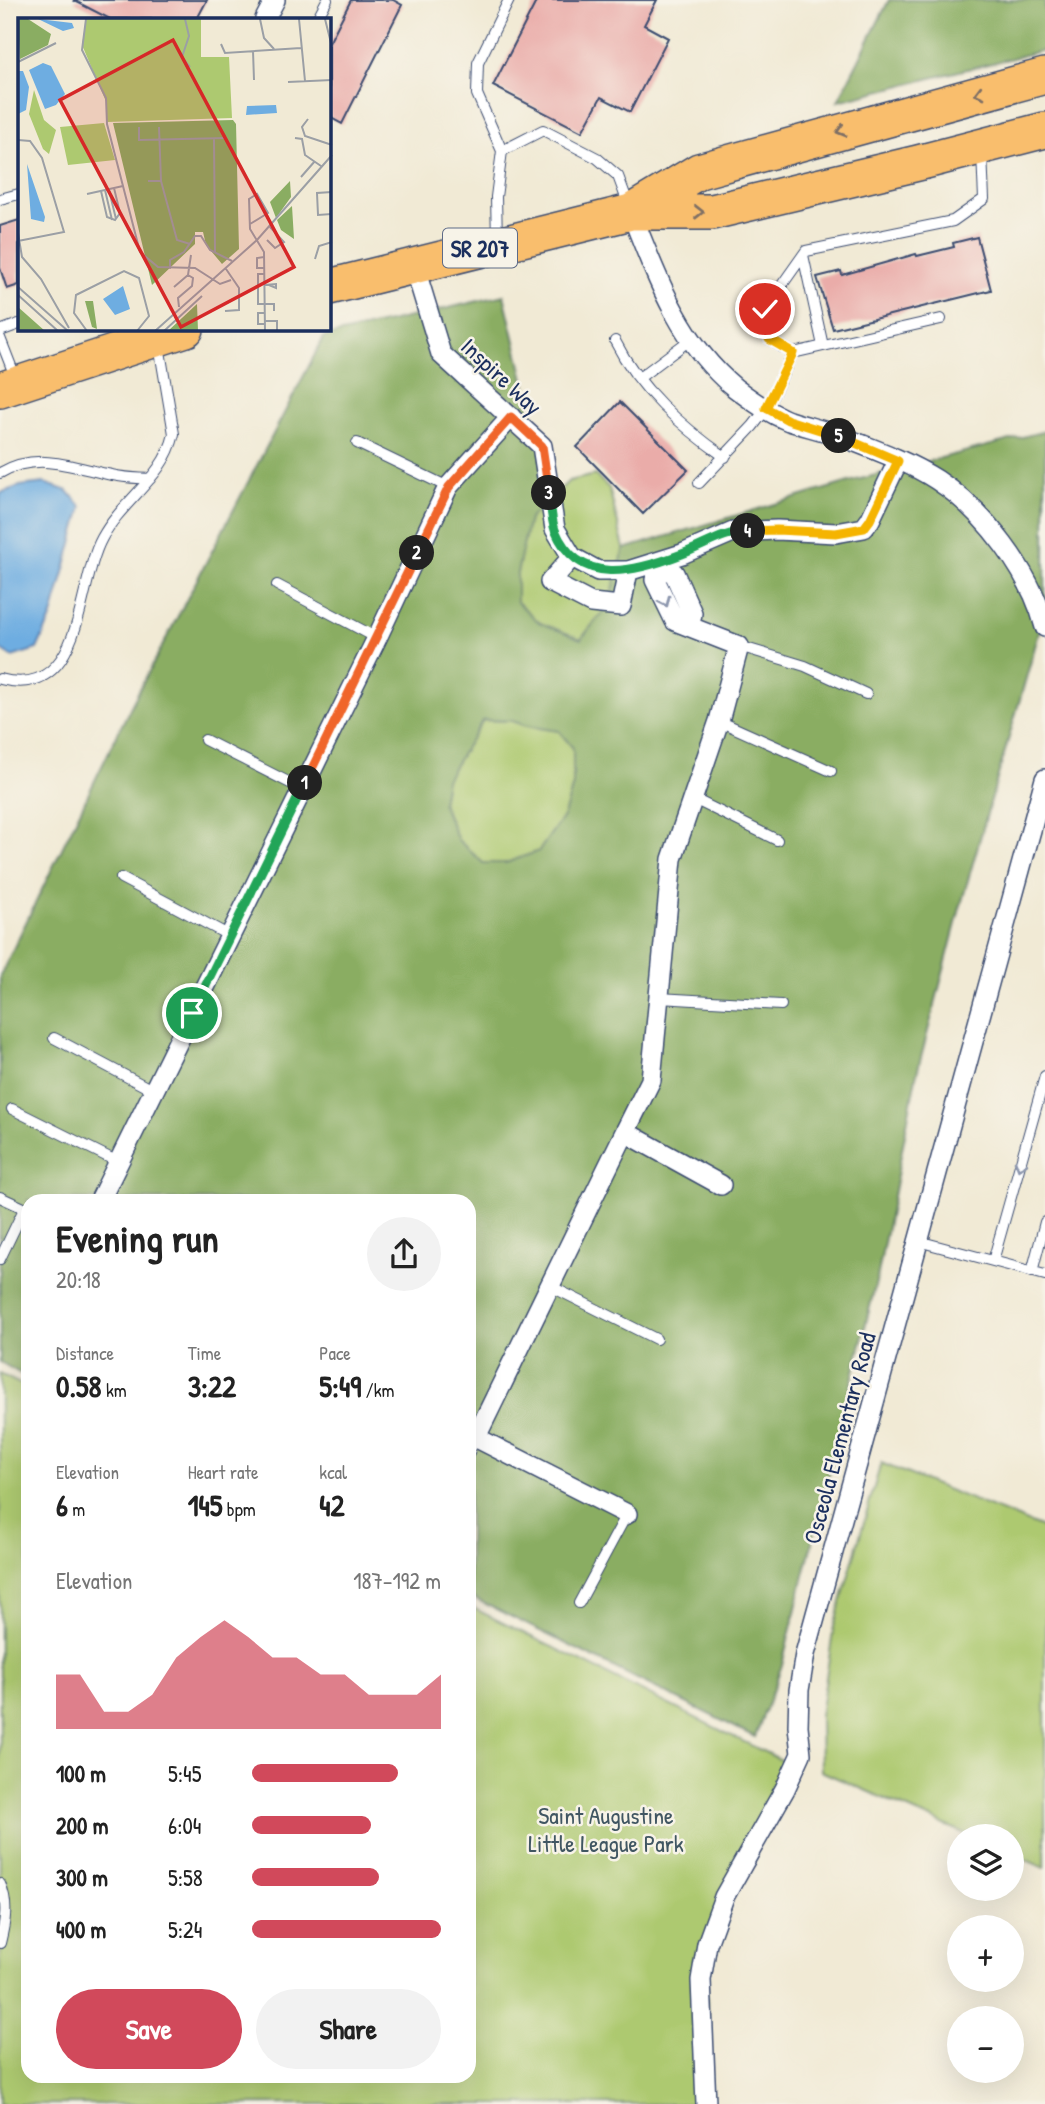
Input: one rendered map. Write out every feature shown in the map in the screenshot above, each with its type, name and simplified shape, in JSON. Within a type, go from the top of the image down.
[{"type":"highway","name":"SR 207","points":[[631,212],[699,170],[1045,76]]},
{"type":"highway","name":"SR 207","points":[[331,286],[631,212],[712,212],[1045,130]]},
{"type":"highway","points":[[9,386],[166,332]]},
{"type":"street","points":[[266,18],[275,0]]},
{"type":"street","points":[[631,212],[660,286],[677,319],[715,369],[734,386],[788,420],[834,434],[937,480],[985,522],[1004,546],[1042,603],[1045,627]]},
{"type":"street","name":"Inspire Way","points":[[414,265],[441,354],[542,446],[555,529],[572,557]]},
{"type":"street","points":[[103,1194],[449,487],[511,417]]},
{"type":"street","points":[[628,570],[621,606],[591,603],[550,582],[572,557],[598,570],[628,570],[659,565],[733,532],[777,530],[836,533],[864,528],[898,461]]},
{"type":"street","points":[[476,1431],[651,1080],[672,859],[719,721],[738,646],[690,626],[691,613],[674,573],[659,565]]},
{"type":"street","name":"Osceola Elementary Road","points":[[706,2104],[701,1980],[707,1944],[724,1897],[785,1789],[801,1754],[798,1726],[805,1654],[918,1241],[1041,808],[1045,779]]},
{"type":"street","points":[[625,1132],[721,1185]]},
{"type":"street","points":[[476,1443],[627,1514]]},
{"type":"lane","points":[[318,18],[327,0]]},
{"type":"lane","points":[[497,244],[496,197],[502,151],[477,94],[478,63],[509,0]]},
{"type":"lane","points":[[502,151],[543,130],[597,158],[618,176],[631,212]]},
{"type":"lane","points":[[941,319],[793,353],[769,339],[765,309],[806,251],[953,221],[984,199],[982,147]]},
{"type":"lane","points":[[0,199],[18,194]]},
{"type":"lane","points":[[803,255],[823,346]]},
{"type":"lane","points":[[0,331],[18,324]]},
{"type":"lane","points":[[0,679],[13,683],[29,681],[47,674],[61,661],[83,605],[91,566],[101,539],[121,508],[161,468],[171,449],[174,434],[166,332]]},
{"type":"lane","points":[[0,338],[9,386]]},
{"type":"lane","points":[[639,378],[691,339]]},
{"type":"lane","points":[[615,341],[639,378],[683,425],[725,457]]},
{"type":"lane","points":[[699,483],[745,437],[766,408],[793,353]]},
{"type":"lane","points":[[357,443],[449,487]]},
{"type":"lane","points":[[0,473],[13,465],[30,461],[51,461],[116,476],[150,479]]},
{"type":"lane","points":[[277,584],[377,638]]},
{"type":"lane","points":[[738,646],[805,666],[866,694]]},
{"type":"lane","points":[[719,721],[831,771]]},
{"type":"lane","points":[[205,740],[302,789]]},
{"type":"lane","points":[[694,799],[777,840]]},
{"type":"lane","points":[[121,878],[230,936]]},
{"type":"lane","points":[[659,998],[781,1005]]},
{"type":"lane","points":[[54,1038],[154,1091]]},
{"type":"lane","points":[[993,1261],[1045,1076]]},
{"type":"lane","points":[[12,1109],[118,1162]]},
{"type":"lane","points":[[0,1197],[21,1208]]},
{"type":"lane","points":[[0,1259],[21,1219]]},
{"type":"lane","points":[[1032,1272],[1045,1222]]},
{"type":"lane","points":[[918,1241],[1045,1275]]},
{"type":"lane","points":[[550,1286],[656,1339]]},
{"type":"lane","points":[[579,1603],[627,1514]]},
{"type":"lane","points":[[0,1884],[5,1894],[5,1924],[0,1942]]},
{"type":"green space","points":[[889,0],[1045,0],[1045,50],[838,101]]},
{"type":"green space","points":[[504,295],[552,497],[529,519],[517,573],[517,602],[540,623],[581,639],[609,604],[624,549],[849,482],[1045,431],[1045,612],[960,908],[916,1077],[878,1274],[782,1665],[755,1737],[476,1599],[476,1194],[21,1194],[21,1374],[0,1362],[0,976],[132,704],[324,337]],"holes":[[[483,720],[512,721],[559,731],[573,748],[573,785],[564,815],[539,851],[506,863],[483,863],[458,840],[442,803],[446,779]]]},
{"type":"green space","points":[[595,475],[609,488],[625,552],[609,604],[581,639],[540,623],[517,602],[517,573],[529,518],[569,481]]},
{"type":"green space","points":[[483,720],[512,721],[559,731],[573,748],[573,785],[564,815],[539,851],[506,863],[483,863],[458,840],[442,803],[446,779]]},
{"type":"green space","name":"Saint Augustine Little League Park","points":[[0,1374],[21,1384],[21,2083],[476,2083],[476,1609],[795,1767],[707,1944],[706,2104],[0,2104]]},
{"type":"green space","points":[[881,1463],[1045,1529],[1045,1868],[1024,1859],[1024,1824],[947,1826],[821,1771],[820,1716],[834,1626]]},
{"type":"water","points":[[44,483],[68,491],[82,507],[52,616],[37,649],[12,657],[0,649],[0,493],[20,486]]},
{"type":"building","points":[[73,0],[207,0],[198,18],[108,18]]},
{"type":"building","points":[[351,0],[393,0],[402,5],[342,124],[331,118],[331,39]]},
{"type":"building","points":[[537,0],[657,0],[644,25],[668,38],[630,112],[601,97],[582,132],[493,86]]},
{"type":"building","points":[[18,220],[18,285],[7,289],[0,268],[0,226]]},
{"type":"building","points":[[977,237],[991,290],[833,329],[817,277],[841,271],[842,275],[916,254],[917,256],[954,247],[953,243]]},
{"type":"building","points":[[620,402],[688,470],[643,514],[577,447]]},
{"type":"route","points":[[192,1013],[449,487],[511,417],[542,446],[555,529],[572,557],[598,570],[628,570],[682,554],[733,532],[777,530],[836,533],[864,528],[898,461],[834,434],[788,420],[766,408],[793,353],[769,339],[765,309]]}]
